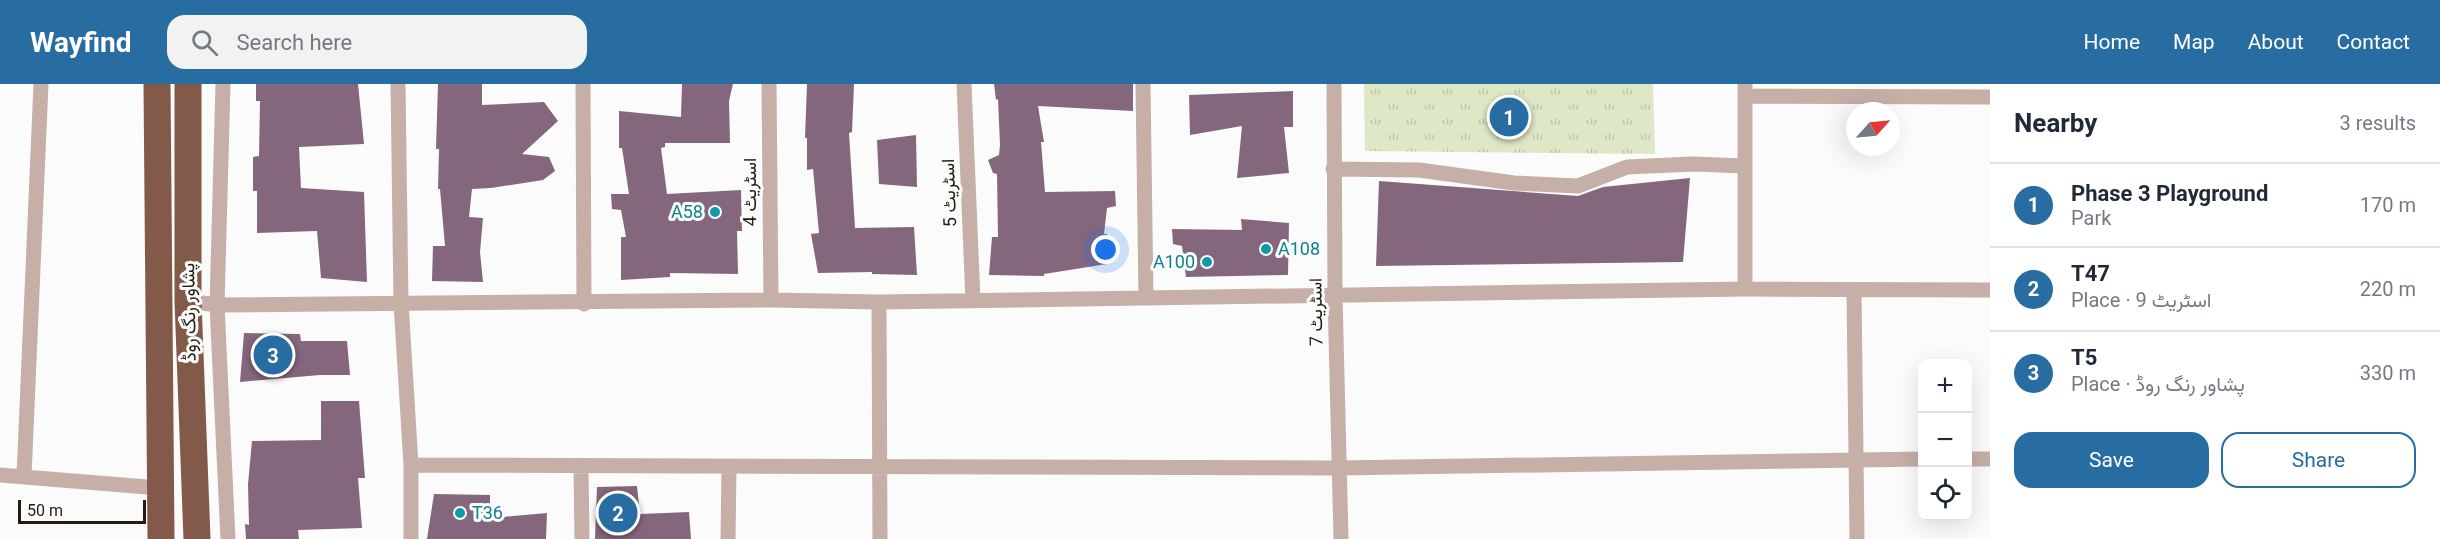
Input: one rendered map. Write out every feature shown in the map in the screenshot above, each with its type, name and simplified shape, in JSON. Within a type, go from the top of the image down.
[{"type":"highway","name":"پشاور رنگ روڈ","points":[[157,84],[161,539]]},
{"type":"highway","name":"پشاور رنگ روڈ","points":[[188,84],[188,301],[197,539]]},
{"type":"street","points":[[24,476],[41,84]]},
{"type":"street","points":[[223,84],[218,305],[228,539]]},
{"type":"street","points":[[398,84],[401,303],[411,465],[411,539]]},
{"type":"street","points":[[583,84],[584,304]]},
{"type":"street","name":"اسٹریٹ 4","points":[[769,84],[771,300]]},
{"type":"street","name":"اسٹریٹ 5","points":[[964,84],[973,301]]},
{"type":"street","points":[[1143,84],[1146,298]]},
{"type":"street","name":"اسٹریٹ 7","points":[[1334,84],[1335,295],[1341,539]]},
{"type":"street","points":[[1745,289],[1745,90],[1902,91],[1990,98]]},
{"type":"street","points":[[1334,169],[1419,170],[1514,183],[1578,186],[1627,167],[1693,164],[1745,166]]},
{"type":"street","points":[[188,301],[218,305],[584,304],[771,300],[973,301],[1745,289],[1990,290]]},
{"type":"street","points":[[1854,290],[1857,539]]},
{"type":"street","points":[[879,302],[880,539]]},
{"type":"street","points":[[411,465],[729,468],[880,466],[1339,468],[1918,459]]},
{"type":"street","points":[[1972,459],[1990,459]]},
{"type":"street","points":[[581,467],[582,539]]},
{"type":"street","points":[[728,539],[729,468]]},
{"type":"street","points":[[0,476],[24,476],[159,488]]},
{"type":"green space","points":[[1364,84],[1653,84],[1655,154],[1365,151]]},
{"type":"building","points":[[256,84],[358,84],[364,144],[299,147],[301,188],[364,192],[367,282],[321,278],[317,231],[257,233],[257,191],[253,191],[253,157],[259,156],[260,101],[256,101]]},
{"type":"building","points":[[438,84],[482,84],[482,105],[544,102],[558,121],[522,154],[549,157],[555,171],[543,180],[472,189],[469,217],[483,218],[480,252],[483,282],[432,281],[433,246],[445,246],[440,189],[438,189],[439,149],[436,149]]},
{"type":"building","points":[[682,84],[733,84],[729,101],[730,143],[665,143],[665,147],[661,148],[667,194],[741,190],[742,231],[737,231],[738,274],[670,273],[670,277],[621,280],[621,237],[626,237],[621,210],[612,209],[611,194],[629,194],[622,148],[619,148],[619,111],[681,117]]},
{"type":"building","points":[[807,84],[854,84],[852,132],[849,133],[855,228],[914,227],[917,275],[872,274],[872,272],[818,273],[811,234],[819,233],[813,169],[807,170],[807,138],[805,138]]},
{"type":"building","points":[[994,84],[1133,84],[1133,111],[1038,106],[1044,142],[1041,142],[1045,192],[1115,191],[1116,206],[1107,208],[1104,234],[1107,234],[1107,264],[1044,274],[1044,276],[989,275],[992,237],[998,237],[997,174],[993,173],[988,160],[999,155],[1000,145],[998,99],[996,100]]},
{"type":"building","points":[[1293,91],[1293,127],[1284,127],[1289,173],[1237,178],[1242,126],[1190,135],[1189,95]]},
{"type":"building","points":[[916,135],[917,187],[879,184],[877,140]]},
{"type":"building","points":[[1690,178],[1683,262],[1376,266],[1379,181],[1578,196],[1603,187]]},
{"type":"building","points":[[1241,219],[1289,223],[1288,275],[1186,277],[1182,246],[1173,244],[1172,229],[1242,230]]},
{"type":"building","points":[[244,333],[300,334],[301,341],[347,341],[350,375],[320,375],[240,382]]},
{"type":"building","points":[[321,401],[359,401],[365,478],[358,478],[362,528],[298,530],[299,539],[246,539],[245,524],[249,525],[248,484],[252,441],[321,440]]},
{"type":"building","points":[[637,486],[640,514],[689,512],[691,539],[595,539],[597,487]]},
{"type":"building","points":[[434,494],[490,495],[490,518],[547,513],[546,539],[427,539]]},
{"type":"place","name":"Phase 3 Playground","points":[[1509,117]]},
{"type":"place","name":"A58","points":[[715,212]]},
{"type":"place","name":"A108","points":[[1266,249]]},
{"type":"place","name":"A100","points":[[1207,262]]},
{"type":"place","name":"T5","points":[[273,355]]},
{"type":"place","name":"T36","points":[[460,513]]},
{"type":"place","name":"T47","points":[[618,513]]}]
